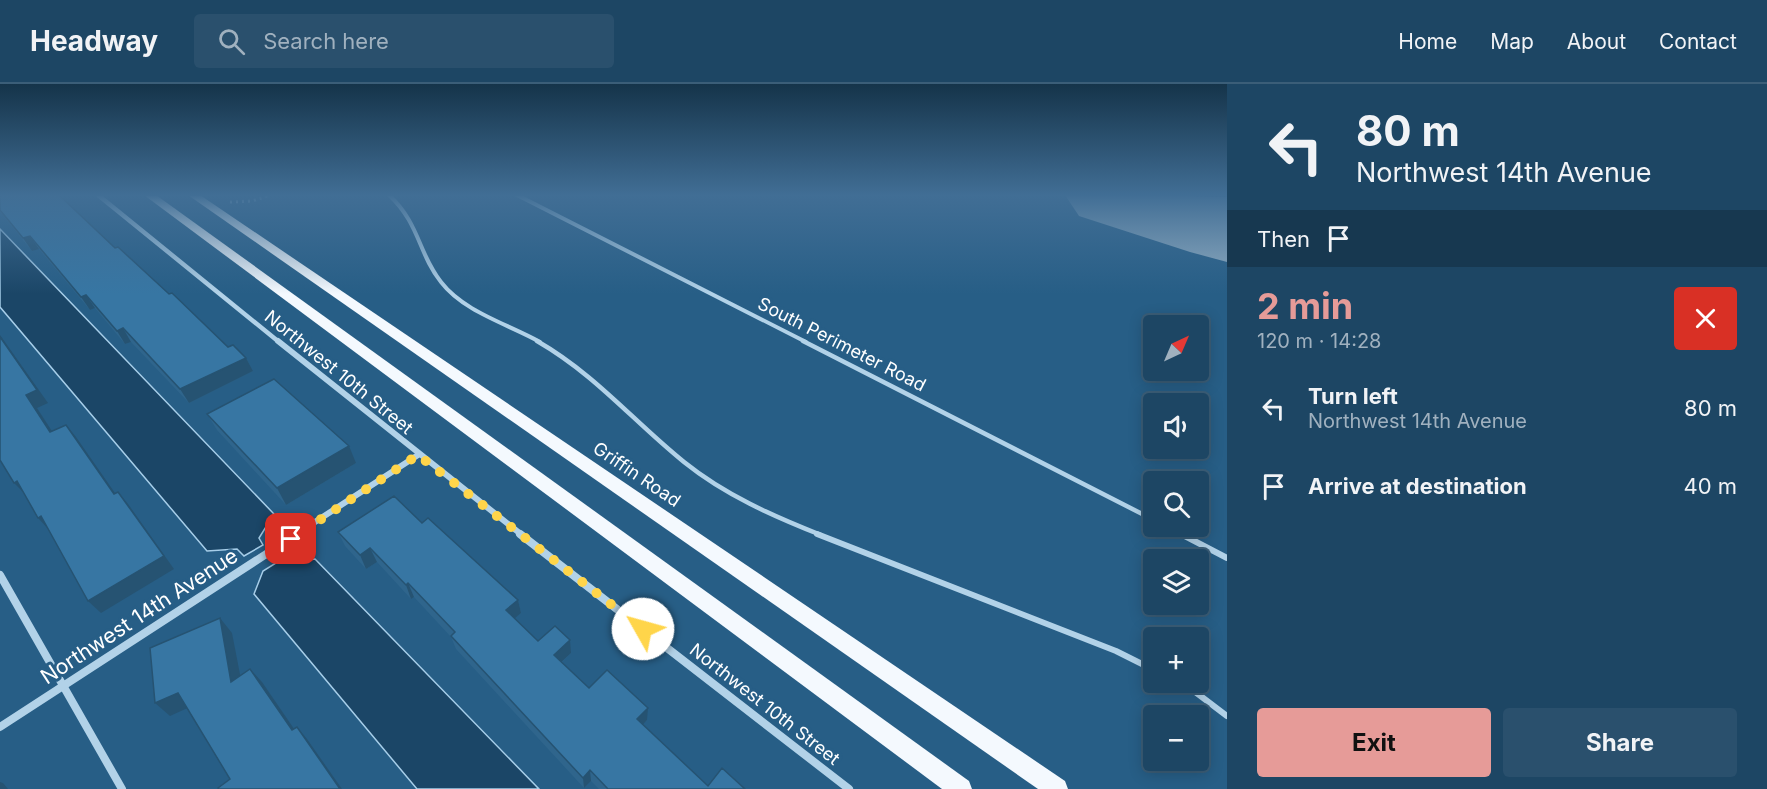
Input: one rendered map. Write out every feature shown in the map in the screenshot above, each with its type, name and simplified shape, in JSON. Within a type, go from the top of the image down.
[{"type":"main road","points":[[194,228],[961,789]]},
{"type":"main road","name":"Griffin Road","points":[[239,228],[1057,789]]},
{"type":"street","name":"Northwest 10th Street","points":[[138,228],[418,455],[849,789]]},
{"type":"street","name":"Northwest 14th Avenue","points":[[0,727],[418,455]]},
{"type":"street","points":[[0,575],[122,789]]},
{"type":"lane","points":[[416,228],[428,263],[450,292],[474,309],[535,339],[581,369],[615,397],[667,449],[702,476],[743,500],[822,536],[1116,651],[1143,664]]},
{"type":"lane","name":"South Perimeter Road","points":[[581,228],[1143,514]]},
{"type":"lane","points":[[1187,537],[1227,558]]},
{"type":"lane","points":[[1197,693],[1227,716]]},
{"type":"water","points":[[0,229],[274,514],[259,538],[263,545],[244,556],[237,549],[207,551],[0,307]]},
{"type":"water","points":[[315,559],[539,789],[417,789],[254,594],[263,571],[279,561]]},
{"type":"building","points":[[15,228],[94,228],[169,294],[172,293],[228,347],[233,345],[246,358],[180,389],[123,328],[117,331],[86,295],[81,297],[30,236],[23,238]]},
{"type":"building","points":[[0,337],[37,390],[26,395],[50,432],[66,425],[114,494],[118,492],[164,556],[88,601],[41,516],[38,518],[17,481],[14,483],[0,460]]},
{"type":"building","points":[[274,379],[349,446],[277,488],[207,414]]},
{"type":"building","points":[[394,496],[422,523],[428,518],[518,600],[506,610],[538,641],[555,626],[570,640],[554,655],[589,688],[607,670],[648,708],[637,719],[708,786],[722,768],[745,789],[608,789],[590,770],[583,778],[451,636],[455,632],[408,583],[406,585],[370,548],[360,555],[338,532]]},
{"type":"building","points":[[220,618],[231,682],[250,669],[292,730],[297,727],[340,789],[219,789],[230,779],[178,693],[155,703],[150,648]]},
{"type":"runway","points":[[1220,228],[1227,230]]},
{"type":"route","points":[[291,539],[418,455],[643,629]]}]
